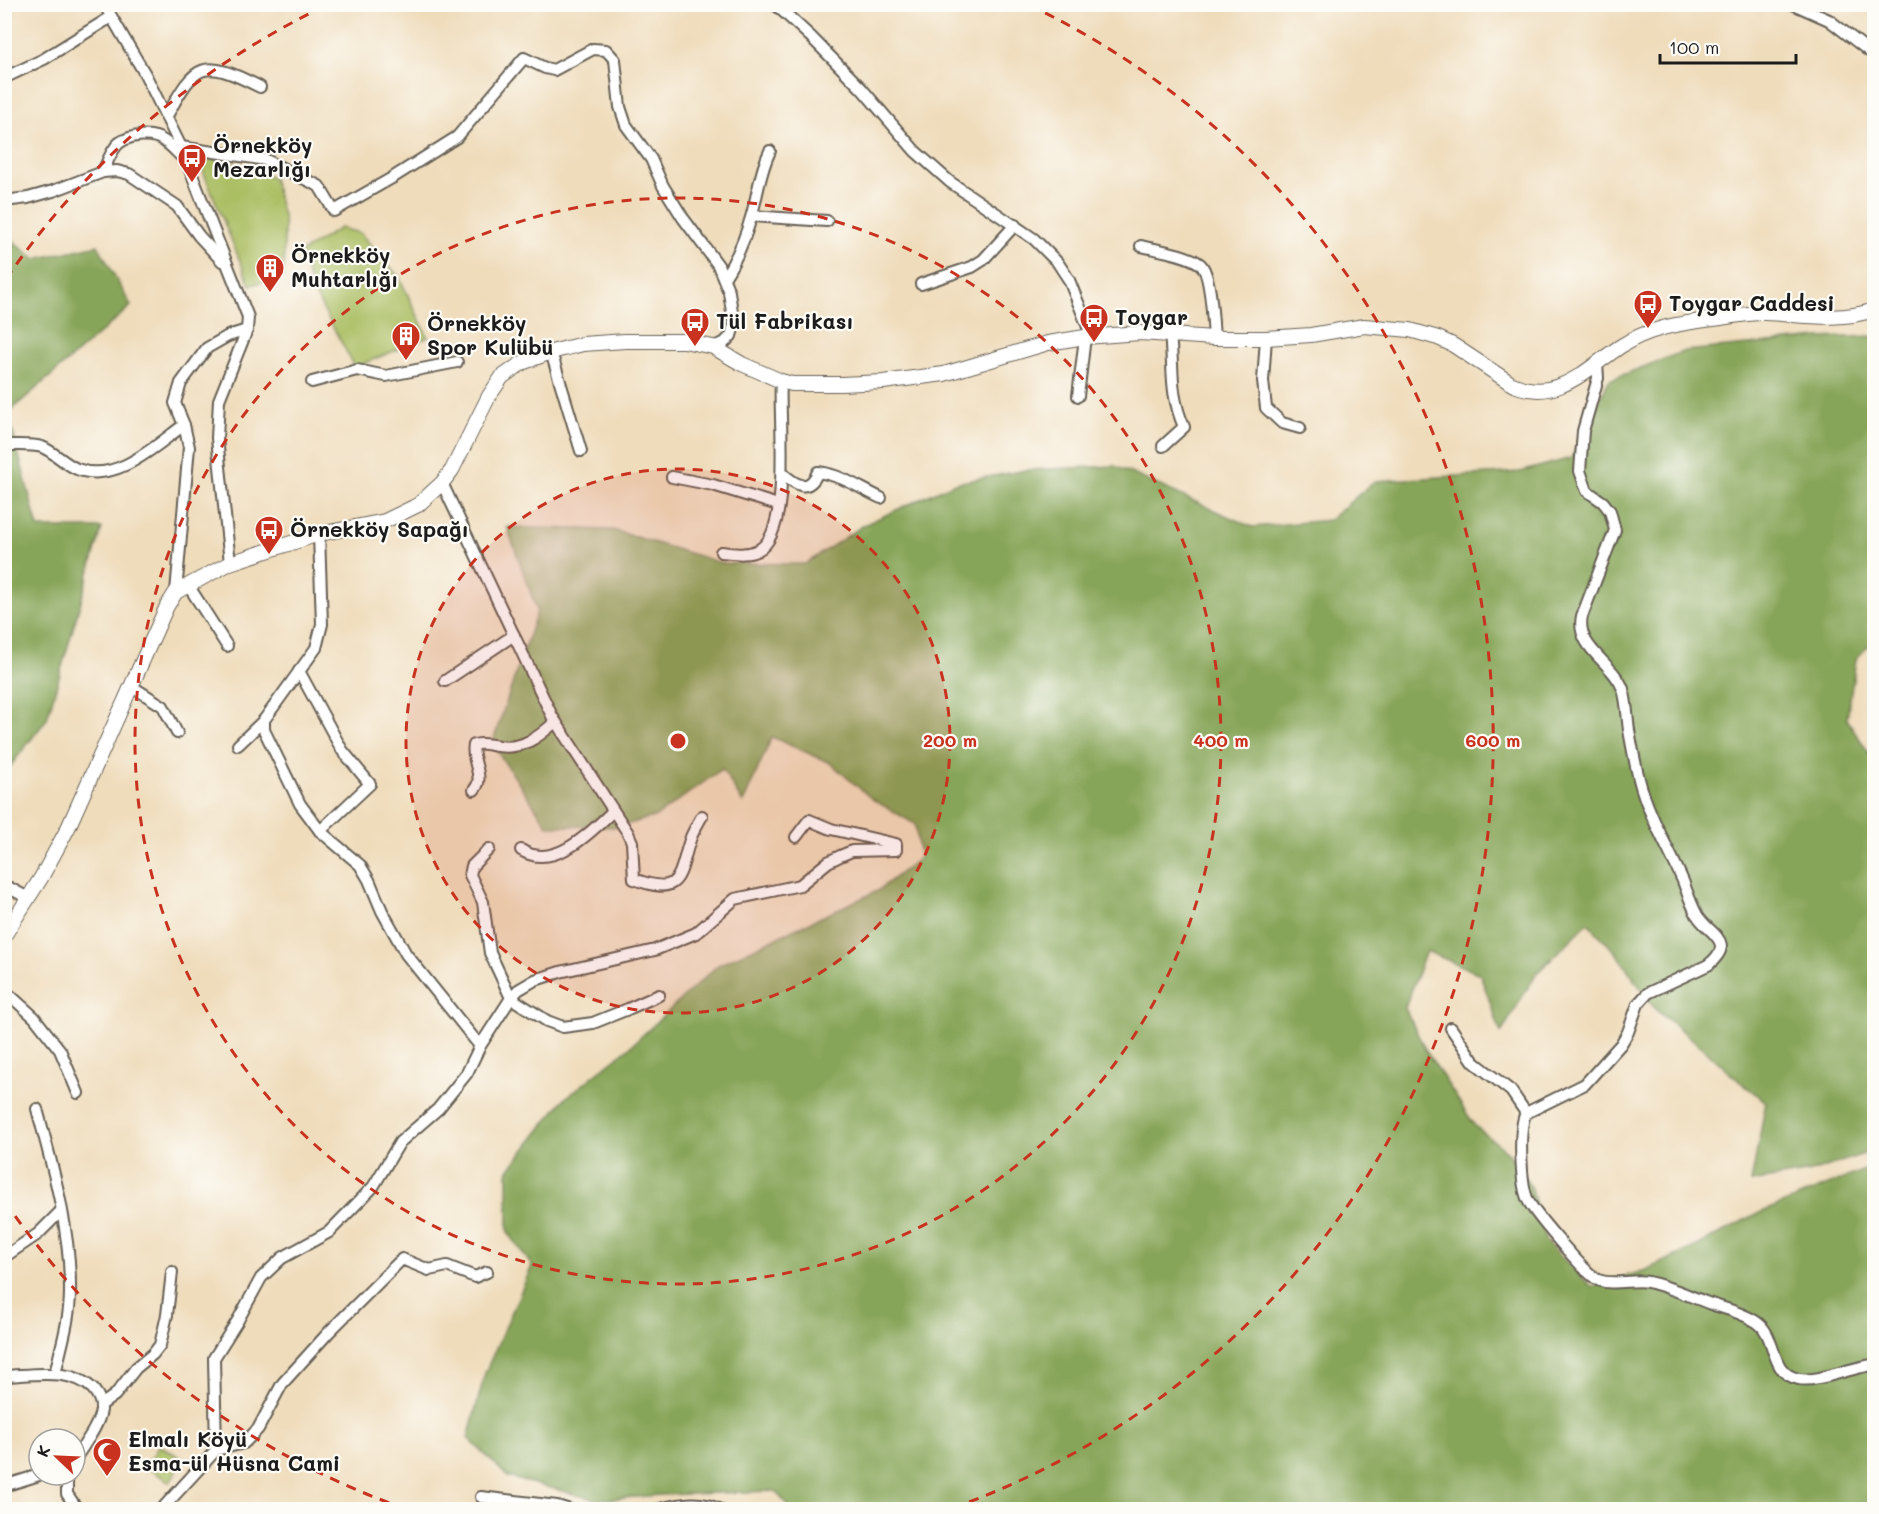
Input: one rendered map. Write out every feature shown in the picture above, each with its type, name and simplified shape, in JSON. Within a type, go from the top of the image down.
[{"type":"main road","points":[[1871,4],[1875,11]]},
{"type":"main road","points":[[4,936],[68,828],[167,606],[182,589],[230,563],[319,534],[375,524],[418,505],[442,483],[452,470],[495,386],[516,367],[550,352],[583,344],[684,341],[713,347],[742,364],[780,381],[792,384],[841,384],[883,382],[944,374],[1048,343],[1122,333],[1214,338],[1266,338],[1311,335],[1364,326],[1410,330],[1438,338],[1453,345],[1512,384],[1531,390],[1559,386],[1577,378],[1635,338],[1666,326],[1763,313],[1834,317],[1875,310]]},
{"type":"street","points":[[104,4],[167,116],[248,317],[247,330],[219,400],[217,438],[230,563]]},
{"type":"street","points":[[775,4],[862,89],[915,151],[950,182],[1034,239],[1058,263],[1069,280],[1089,337],[1078,396]]},
{"type":"street","points":[[1793,4],[1829,21],[1875,55]]},
{"type":"street","points":[[4,78],[44,59],[111,16]]},
{"type":"street","points":[[181,147],[266,160],[318,186],[334,211],[457,137],[524,58],[554,70],[593,49],[606,50],[615,60],[620,107],[626,125],[651,159],[663,186],[683,218],[718,265],[724,278],[729,292],[734,325],[731,336],[724,343],[713,347]]},
{"type":"street","points":[[167,116],[183,86],[193,74],[201,71],[222,70],[260,87]]},
{"type":"street","points":[[103,172],[110,155],[119,143],[148,135],[165,141],[187,163]]},
{"type":"street","points":[[724,278],[752,216],[764,163],[771,151]]},
{"type":"street","points":[[4,201],[28,198],[53,191],[103,172],[117,171],[129,174],[177,206],[199,236],[226,265]]},
{"type":"street","points":[[752,216],[827,221]]},
{"type":"street","points":[[921,284],[972,267],[983,260],[1015,225]]},
{"type":"street","points":[[1141,246],[1185,258],[1204,268],[1212,301],[1214,338]]},
{"type":"street","points":[[227,646],[182,589],[189,447],[184,425],[175,403],[181,383],[207,348],[228,336],[247,330]]},
{"type":"street","points":[[1162,446],[1184,427],[1175,407],[1170,334]]},
{"type":"street","points":[[1266,338],[1263,381],[1266,408],[1281,423],[1300,428]]},
{"type":"street","points":[[550,352],[580,451]]},
{"type":"street","points":[[312,382],[357,370],[386,376],[457,362]]},
{"type":"street","points":[[1597,363],[1598,378],[1583,431],[1580,471],[1587,490],[1603,502],[1610,511],[1615,530],[1582,616],[1581,632],[1587,645],[1620,682],[1625,698],[1632,747],[1645,798],[1697,915],[1720,939],[1721,948],[1716,958],[1708,965],[1641,998],[1621,1044],[1585,1084],[1526,1113],[1522,1121],[1526,1196],[1538,1216],[1590,1275],[1605,1282],[1636,1281],[1655,1284],[1748,1317],[1757,1322],[1768,1335],[1779,1367],[1790,1376],[1804,1380],[1875,1365]]},
{"type":"street","points":[[721,552],[747,554],[759,550],[776,526],[782,473],[780,381]]},
{"type":"street","points":[[9,445],[41,447],[75,468],[90,473],[110,471],[128,464],[184,425]]},
{"type":"street","points":[[782,473],[799,485],[810,483],[818,472],[826,473],[848,479],[856,486],[882,498]]},
{"type":"street","points":[[672,477],[713,485],[778,505]]},
{"type":"street","points":[[442,483],[555,722],[632,842],[634,879],[662,886],[676,880],[702,816]]},
{"type":"street","points":[[238,745],[264,720],[316,648],[322,624],[319,534]]},
{"type":"street","points":[[445,681],[514,635]]},
{"type":"street","points":[[299,671],[342,750],[370,784],[320,831]]},
{"type":"street","points":[[131,686],[163,706],[177,733]]},
{"type":"street","points":[[264,720],[264,730],[300,804],[320,831],[360,866],[406,954],[480,1046]]},
{"type":"street","points":[[474,790],[478,786],[479,778],[474,759],[474,745],[479,743],[502,747],[523,745],[542,734],[555,722]]},
{"type":"street","points":[[521,850],[538,856],[555,854],[589,835],[613,811]]},
{"type":"street","points":[[216,1450],[213,1358],[238,1320],[261,1278],[282,1258],[329,1232],[373,1187],[400,1142],[438,1109],[467,1073],[480,1046],[511,998],[519,990],[535,980],[655,950],[696,933],[735,899],[800,885],[828,862],[852,851],[896,850],[896,844],[831,829],[809,820],[796,837]]},
{"type":"street","points":[[489,849],[472,866],[470,875],[483,902],[490,953],[511,998],[547,1021],[563,1027],[593,1023],[658,995]]},
{"type":"street","points":[[4,885],[28,898]]},
{"type":"street","points":[[4,990],[33,1017],[60,1050],[78,1093]]},
{"type":"street","points":[[1451,1028],[1474,1062],[1511,1091],[1526,1113]]},
{"type":"street","points":[[37,1109],[61,1211],[68,1256],[69,1312],[55,1374]]},
{"type":"street","points":[[4,1257],[38,1234],[61,1211]]},
{"type":"street","points":[[161,1509],[216,1450],[244,1443],[258,1430],[282,1384],[329,1332],[402,1259],[429,1270],[447,1266],[475,1277],[487,1272]]},
{"type":"street","points":[[101,1405],[115,1395],[135,1368],[153,1354],[160,1345],[167,1315],[172,1272]]},
{"type":"street","points":[[4,1376],[55,1374],[72,1376],[85,1382],[96,1392],[101,1405],[96,1424],[87,1439]]},
{"type":"street","points":[[4,1486],[27,1479]]},
{"type":"street","points":[[67,1487],[67,1494],[78,1509]]},
{"type":"street","points":[[481,1497],[570,1509]]},
{"type":"street","points":[[656,1509],[694,1503],[720,1509]]},
{"type":"green space","points":[[197,157],[236,164],[273,178],[284,220],[284,277],[250,285]]},
{"type":"green space","points":[[340,228],[360,233],[399,277],[428,337],[355,367],[312,289],[300,253]]},
{"type":"green space","points":[[5,234],[35,259],[98,245],[131,306],[8,413],[38,528],[102,528],[47,719],[5,773]]},
{"type":"green space","points":[[1874,336],[1874,640],[1856,659],[1847,719],[1874,761],[1874,1141],[1867,1153],[1811,1172],[1751,1182],[1766,1102],[1655,1009],[1617,954],[1588,923],[1536,974],[1501,1033],[1480,974],[1426,951],[1405,1008],[1426,1051],[1475,1126],[1508,1152],[1532,1189],[1546,1242],[1592,1287],[1646,1270],[1750,1217],[1874,1166],[1874,1509],[792,1510],[775,1491],[660,1495],[597,1500],[508,1477],[468,1438],[485,1373],[532,1266],[508,1232],[508,1171],[563,1100],[631,1046],[718,965],[877,891],[920,858],[915,824],[872,799],[830,763],[772,737],[743,803],[722,769],[657,816],[618,827],[548,826],[492,744],[537,611],[507,527],[613,530],[722,563],[805,564],[864,525],[955,483],[1026,470],[1115,466],[1252,527],[1329,520],[1375,481],[1520,472],[1571,458],[1609,380],[1685,351],[1819,338]]},
{"type":"green space","points":[[159,1445],[183,1459],[170,1482],[146,1467]]},
{"type":"place","name":"Örnekköy Mezarlığı","points":[[192,184]]},
{"type":"place","name":"Örnekköy Muhtarlığı","points":[[270,294]]},
{"type":"place","name":"Toygar Caddesi","points":[[1648,330]]},
{"type":"place","name":"Toygar","points":[[1094,344]]},
{"type":"place","name":"Tül Fabrikası","points":[[695,348]]},
{"type":"place","name":"Örnekköy Spor Kulübü","points":[[406,362]]},
{"type":"place","name":"Örnekköy Sapağı","points":[[269,556]]},
{"type":"place","name":"Elmalı Köyü Esma-ül Hüsna Cami","points":[[107,1478]]}]
